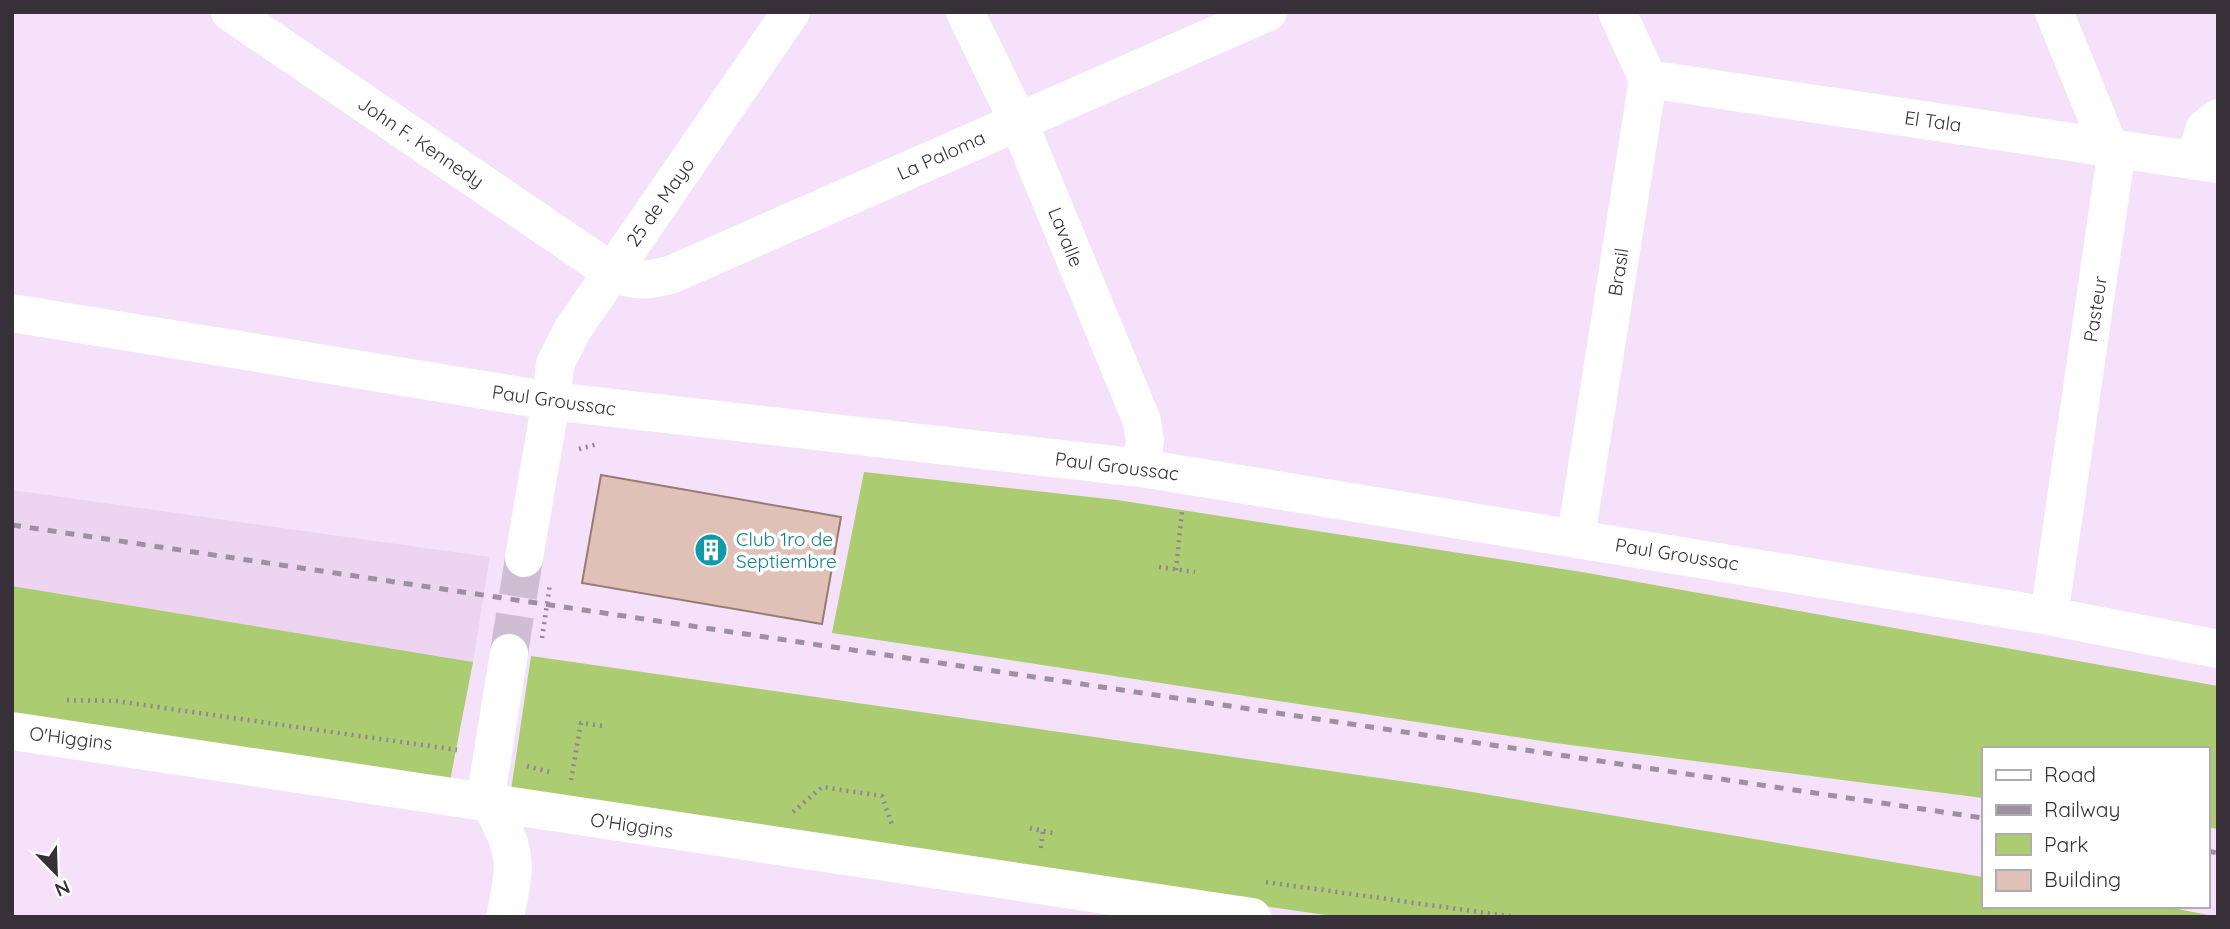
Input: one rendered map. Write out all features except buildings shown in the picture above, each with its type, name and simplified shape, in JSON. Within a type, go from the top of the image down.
[{"type":"street","name":"John F. Kennedy","points":[[230,12],[612,272]]},
{"type":"street","name":"25 de Mayo","points":[[537,567],[543,448],[555,364],[573,329],[791,12]]},
{"type":"street","name":"Lavalle","points":[[965,12],[1018,121],[1142,421],[1145,441],[1141,468]]},
{"type":"street","name":"La Paloma","points":[[612,272],[629,280],[645,282],[670,275],[1268,12]]},
{"type":"street","points":[[1617,12],[1648,79]]},
{"type":"street","name":"Pasteur","points":[[2049,616],[2114,178],[2112,148],[2054,12]]},
{"type":"street","name":"El Tala","points":[[1648,79],[2206,162]]},
{"type":"street","name":"Brasil","points":[[1576,537],[1648,79]]},
{"type":"street","points":[[2206,162],[2205,128],[2218,118]]},
{"type":"street","name":"Paul Groussac","points":[[12,313],[551,401],[1141,468],[2049,616],[2218,649]]},
{"type":"street","points":[[505,917],[512,854],[507,836],[490,805],[488,783],[492,757],[525,649]]},
{"type":"street","name":"O'Higgins","points":[[12,731],[106,743],[550,813],[1049,902],[1252,917]]},
{"type":"path","points":[[543,448],[570,452],[601,443]]},
{"type":"path","points":[[1169,508],[1196,512]]},
{"type":"path","points":[[1176,570],[1182,510]]},
{"type":"path","points":[[525,649],[537,567]]},
{"type":"path","points":[[1158,567],[1195,572]]},
{"type":"path","points":[[61,700],[116,701],[492,757]]},
{"type":"path","points":[[550,813],[572,779],[581,723],[604,726]]},
{"type":"path","points":[[530,755],[534,768]]},
{"type":"path","points":[[793,812],[822,787],[881,796],[892,826]]},
{"type":"path","points":[[1030,828],[1057,834]]},
{"type":"path","points":[[1041,848],[1043,830]]},
{"type":"shaded area","points":[[12,490],[490,557],[473,662],[12,586]]},
{"type":"green space","points":[[864,472],[1117,500],[1582,572],[2218,686],[2218,829],[2209,827],[2209,747],[1982,747],[1982,798],[1555,743],[832,633]]},
{"type":"green space","points":[[12,586],[473,662],[450,781],[12,721]]},
{"type":"green space","points":[[531,656],[1442,787],[1982,877],[1982,908],[2173,908],[2218,917],[1339,917],[510,797]]},
{"type":"tunnel","points":[[509,653],[524,558]]},
{"type":"railway","points":[[12,525],[1982,818]]},
{"type":"railway","points":[[2209,851],[2218,853]]},
{"type":"place","name":"Club 1ro de Septiembre","points":[[711,550]]}]
